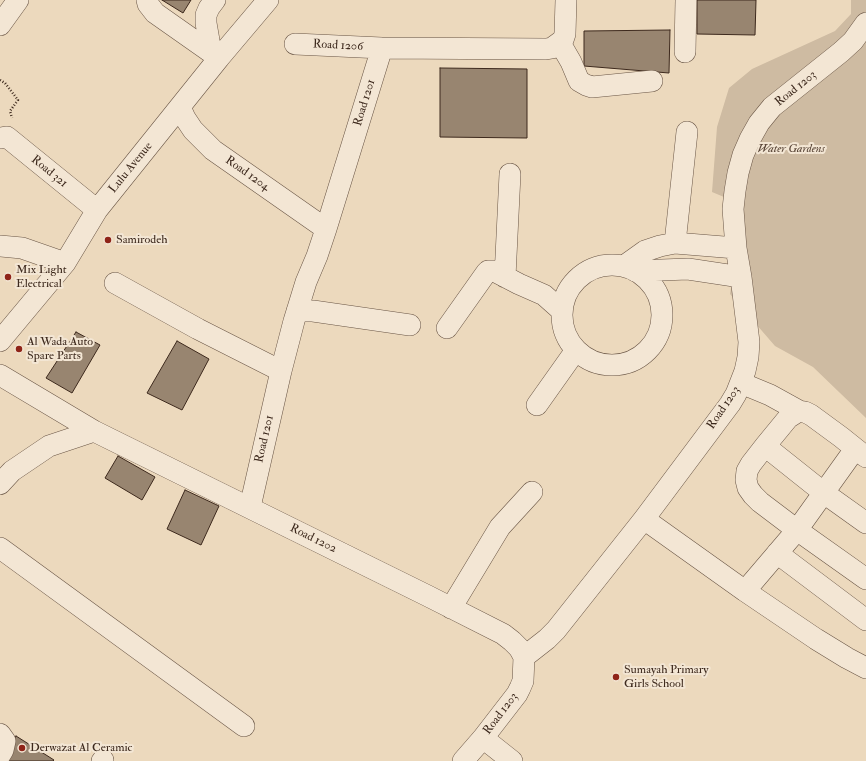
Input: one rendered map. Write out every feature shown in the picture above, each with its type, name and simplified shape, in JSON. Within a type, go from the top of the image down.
[{"type":"street","points":[[0,25],[18,0]]},
{"type":"street","points":[[147,0],[155,14],[215,55]]},
{"type":"street","points":[[215,0],[206,15],[206,23],[215,55]]},
{"type":"street","name":"Lulu Avenue","points":[[0,341],[65,263],[97,210],[180,107],[215,55],[268,0]]},
{"type":"street","points":[[382,48],[552,48],[560,43],[565,34],[566,0]]},
{"type":"street","points":[[686,0],[686,52]]},
{"type":"street","name":"Road 1203","points":[[463,761],[517,694],[522,681],[524,657],[556,630],[644,519],[736,394],[745,371],[749,342],[736,248],[733,209],[734,191],[745,150],[759,123],[772,107],[841,52],[853,41],[866,23]]},
{"type":"street","points":[[560,43],[571,62],[579,81],[586,85],[592,87],[652,81]]},
{"type":"street","name":"Road 1206","points":[[294,44],[382,48]]},
{"type":"street","name":"Road 1201","points":[[250,507],[281,371],[297,311],[326,229],[382,48]]},
{"type":"street","name":"Road 1204","points":[[180,107],[193,130],[213,150],[326,229]]},
{"type":"street","points":[[674,243],[686,132]]},
{"type":"street","name":"Road 321","points":[[3,138],[97,210]]},
{"type":"street","points":[[505,277],[510,174]]},
{"type":"street","points":[[630,268],[645,251],[674,243],[736,248]]},
{"type":"street","points":[[0,246],[22,248],[65,263]]},
{"type":"street","points":[[630,268],[646,278],[654,287],[659,298],[662,310],[662,323],[658,335],[644,354],[633,361],[622,365],[609,366],[597,363],[586,358],[569,342],[562,322],[564,299],[577,278],[582,274],[599,266],[612,265],[630,268],[688,269],[741,277]]},
{"type":"street","points":[[447,328],[488,271],[494,271],[544,295],[562,311]]},
{"type":"street","points":[[115,283],[198,329],[281,371]]},
{"type":"street","points":[[297,311],[313,311],[410,325]]},
{"type":"street","points":[[537,405],[576,350]]},
{"type":"street","name":"Road 1202","points":[[0,375],[94,431],[250,507],[503,634],[519,648],[524,657]]},
{"type":"street","points":[[741,383],[770,395],[798,412]]},
{"type":"street","points":[[745,591],[797,530],[824,492],[861,453],[811,415],[806,412],[798,412],[788,418],[751,464],[747,471],[746,480],[748,488],[760,502],[797,530],[866,579]]},
{"type":"street","points":[[0,484],[12,471],[49,446],[94,431]]},
{"type":"street","points":[[765,446],[866,523]]},
{"type":"street","points":[[451,608],[500,526],[532,492]]},
{"type":"street","points":[[644,519],[745,591],[816,639],[866,668]]},
{"type":"street","points":[[0,548],[244,726]]},
{"type":"street","points":[[777,553],[866,620]]},
{"type":"street","points":[[0,734],[5,741],[0,755]]},
{"type":"street","points":[[483,738],[512,761]]},
{"type":"path","points":[[0,80],[5,83],[18,100],[10,111],[15,126],[3,138]]},
{"type":"green space","name":"Water Gardens","points":[[851,0],[866,0],[866,418],[813,367],[775,346],[730,294],[736,259],[736,202],[712,192],[717,127],[729,88],[752,69],[835,31],[851,14]]},
{"type":"building","points":[[162,0],[191,0],[183,13]]},
{"type":"building","points":[[697,0],[756,0],[755,35],[697,34]]},
{"type":"building","points":[[670,30],[669,73],[584,66],[584,31]]},
{"type":"building","points":[[440,68],[527,69],[527,138],[440,137]]},
{"type":"building","points":[[76,332],[100,345],[72,393],[46,378]]},
{"type":"building","points":[[177,341],[209,359],[182,410],[147,393]]},
{"type":"building","points":[[118,456],[155,477],[142,500],[105,478]]},
{"type":"building","points":[[185,490],[219,506],[201,545],[167,529]]},
{"type":"building","name":"Derwazat Al Ceramic","points":[[16,736],[54,760],[0,761]]},
{"type":"place","name":"Samirodeh","points":[[108,240]]},
{"type":"place","name":"Mix Light Electrical","points":[[8,277]]},
{"type":"place","name":"Al Wada Auto Spare Parts","points":[[19,349]]},
{"type":"place","name":"Sumayah Primary Girls School","points":[[616,677]]},
{"type":"place","name":"Derwazat Al Ceramic","points":[[22,748]]}]
